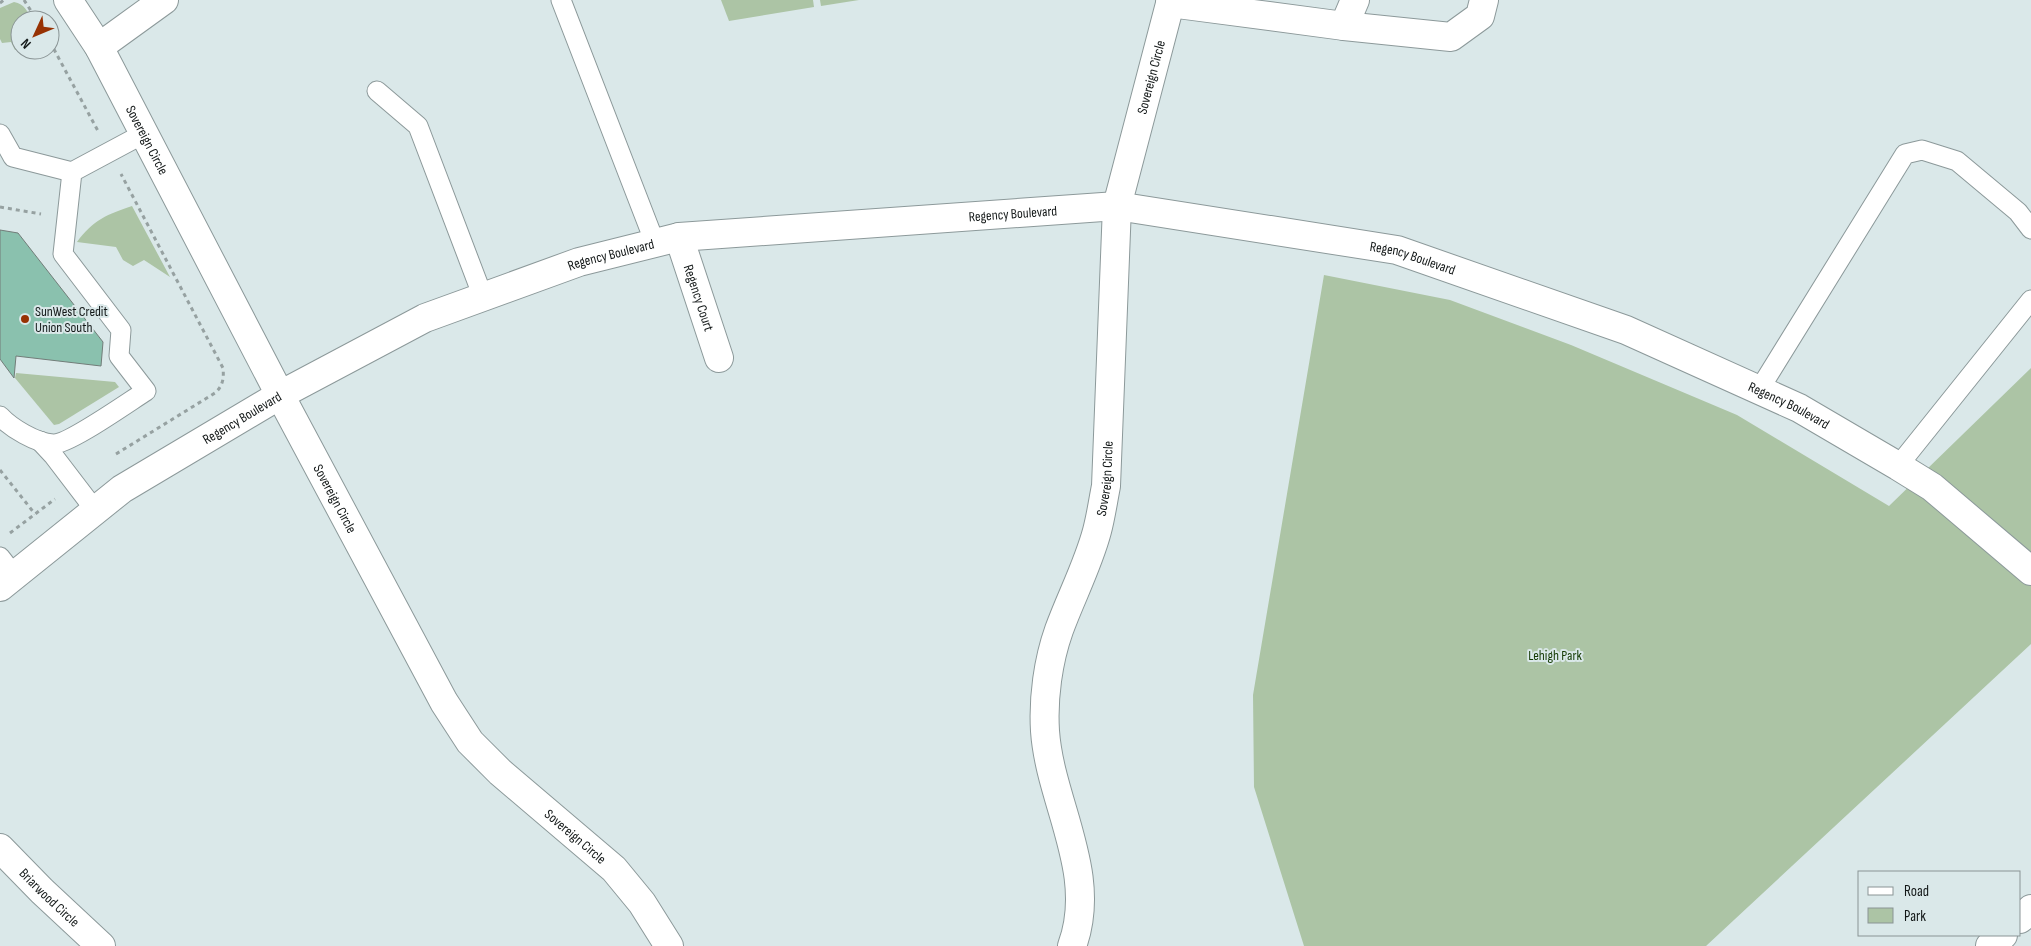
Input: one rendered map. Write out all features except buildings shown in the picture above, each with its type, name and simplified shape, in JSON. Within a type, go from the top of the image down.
[{"type":"street","name":"Sovereign Circle","points":[[68,0],[99,47],[280,395],[444,702],[470,742],[500,772],[614,869],[642,903],[669,946]]},
{"type":"street","points":[[99,47],[164,0]]},
{"type":"street","points":[[1344,26],[1355,0]]},
{"type":"street","name":"Sovereign Circle","points":[[1072,946],[1076,935],[1080,900],[1077,865],[1050,764],[1045,731],[1046,700],[1052,655],[1059,630],[1097,532],[1106,486],[1117,206],[1170,2],[1344,26],[1451,37],[1480,16],[1484,0]]},
{"type":"street","name":"Regency Boulevard","points":[[5,573],[122,489],[280,395],[425,318],[580,262],[667,240],[1117,206],[1398,250],[1626,330],[1799,408],[1898,466],[1932,487],[2031,571]]},
{"type":"street","name":"Regency Court","points":[[667,240],[719,358]]},
{"type":"street","name":"Briarwood Circle","points":[[0,848],[42,891],[101,946]]},
{"type":"street","points":[[2021,918],[2031,909]]},
{"type":"street","points":[[1990,946],[2002,936]]},
{"type":"lane","points":[[561,0],[667,240]]},
{"type":"lane","points":[[378,91],[418,126],[483,297]]},
{"type":"lane","points":[[0,134],[6,157],[72,172],[143,134]]},
{"type":"lane","points":[[1759,390],[1905,154],[1922,150],[1957,161],[2018,212],[2031,229]]},
{"type":"lane","points":[[0,416],[40,441],[55,444],[72,437],[146,391],[119,356],[121,330],[63,254],[72,172]]},
{"type":"lane","points":[[1898,466],[2031,300]]},
{"type":"lane","points":[[40,441],[95,510]]},
{"type":"path","points":[[0,3],[4,0]]},
{"type":"path","points":[[0,207],[67,218]]},
{"type":"path","points":[[0,470],[35,514]]},
{"type":"green space","points":[[721,0],[813,0],[814,7],[729,21]]},
{"type":"green space","points":[[820,0],[859,0],[821,6]]},
{"type":"green space","points":[[14,2],[23,6],[26,10],[10,10],[10,42],[2,43],[0,39],[0,8]]},
{"type":"green space","points":[[132,206],[170,277],[144,260],[133,266],[123,260],[116,247],[77,242],[95,223]]},
{"type":"green space","name":"Lehigh Park","points":[[1324,275],[1450,300],[1571,345],[1737,415],[1889,506],[2031,368],[2031,644],[1706,946],[1304,946],[1254,787],[1253,695]]},
{"type":"green space","points":[[16,373],[115,382],[119,387],[59,424],[54,425],[15,378]]},
{"type":"place","name":"SunWest Credit Union South","points":[[25,319]]}]
